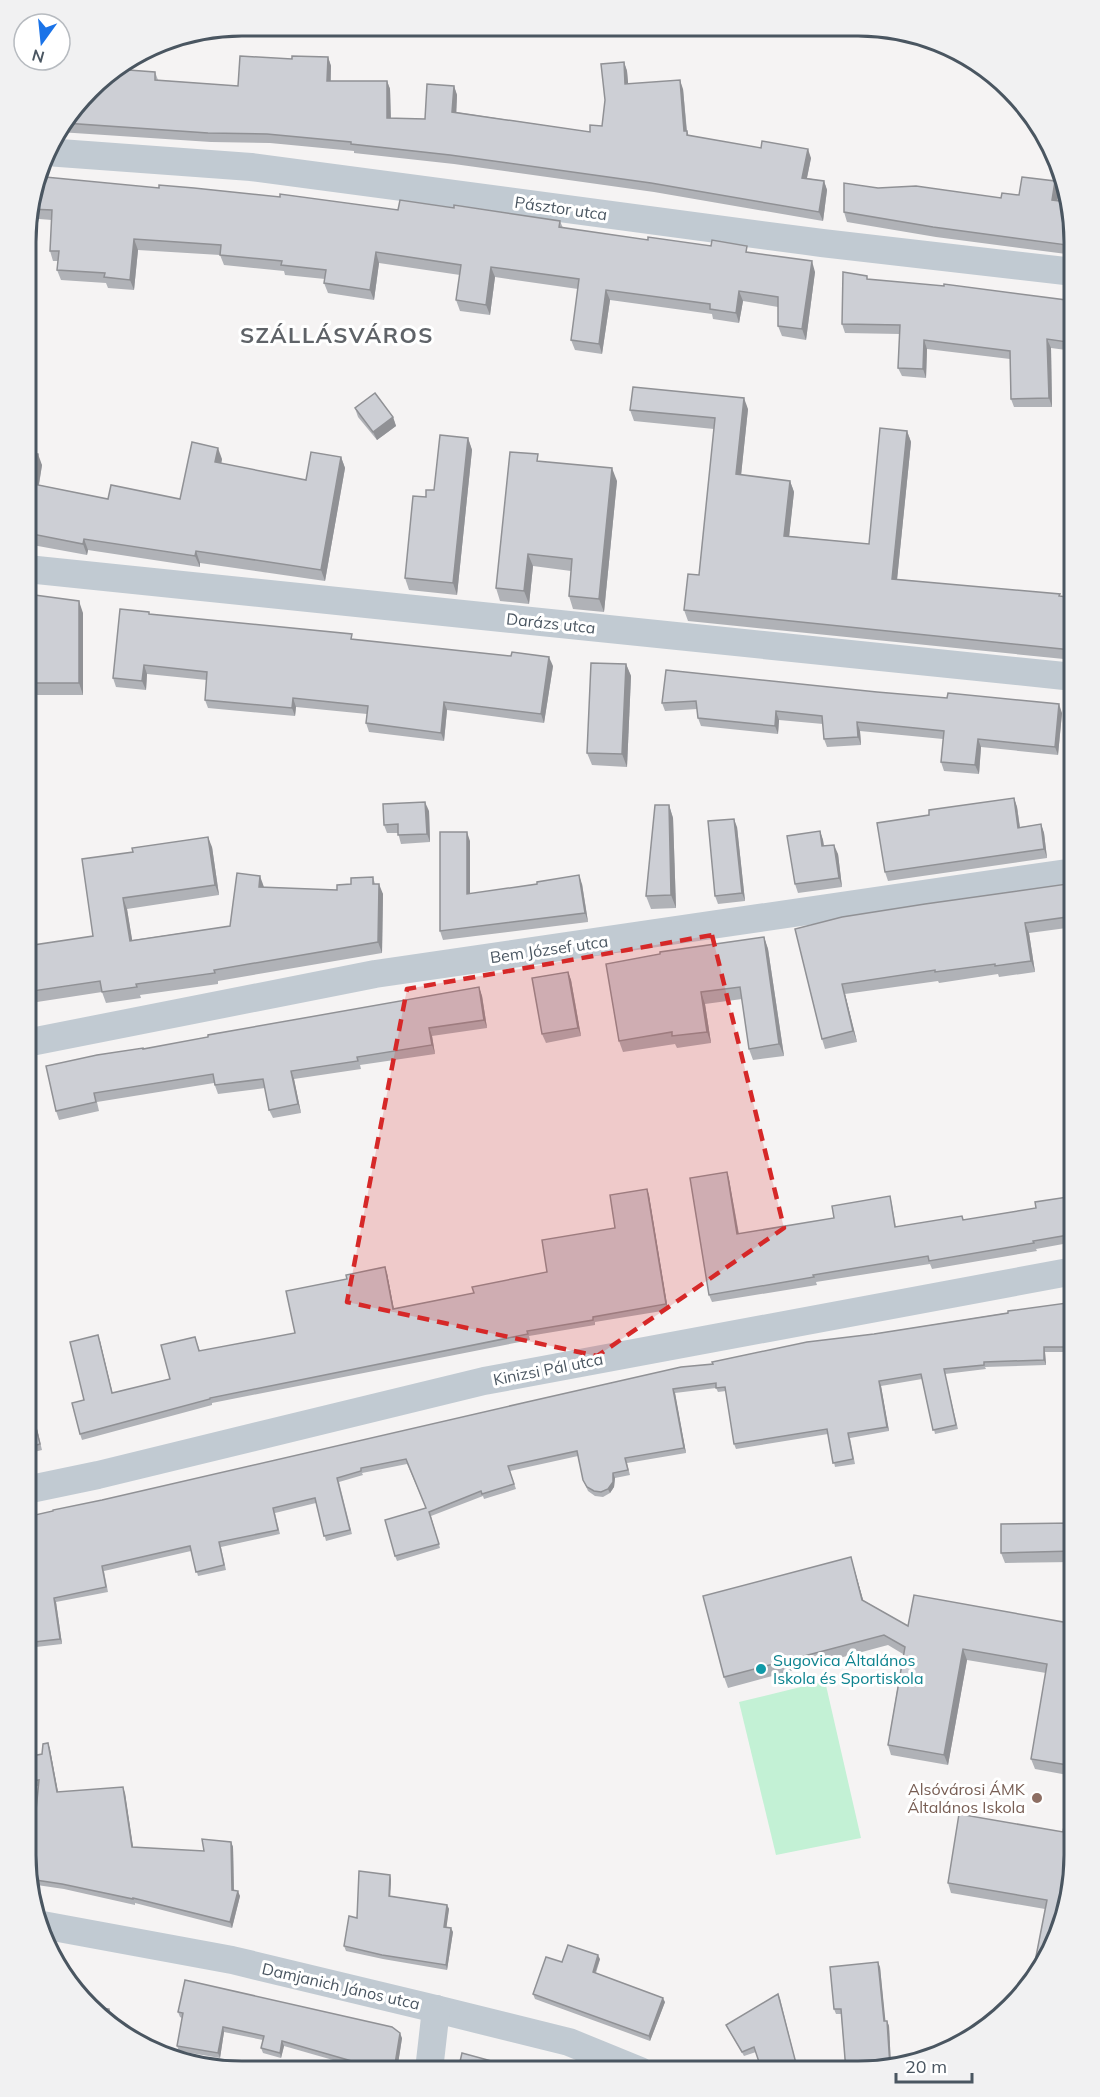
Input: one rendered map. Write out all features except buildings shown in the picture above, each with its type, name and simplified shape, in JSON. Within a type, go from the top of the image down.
[{"type":"street","name":"Pásztor utca","points":[[57,153],[250,167],[822,243],[1064,271]]},
{"type":"street","name":"Darázs utca","points":[[36,571],[1064,676]]},
{"type":"street","name":"Bem József utca","points":[[36,1041],[375,974],[1064,873]]},
{"type":"street","name":"Kinizsi Pál utca","points":[[36,1488],[98,1476],[484,1381],[1064,1272]]},
{"type":"street","name":"Damjanich János utca","points":[[49,1926],[232,1960],[569,2042],[616,2061]]},
{"type":"street","points":[[430,2061],[436,2009]]},
{"type":"highlighted area","points":[[712,935],[784,1228],[597,1356],[347,1302],[407,989]]},
{"type":"green space","points":[[825,1681],[861,1838],[776,1855],[739,1702]]},
{"type":"place","name":"Sugovica Általános Iskola és Sportiskola","points":[[761,1669]]},
{"type":"place","name":"Alsóvárosi ÁMK Általános Iskola","points":[[1037,1798]]},
{"type":"district","name":"SZÁLLÁSVÁROS","points":[[337,335]]}]
